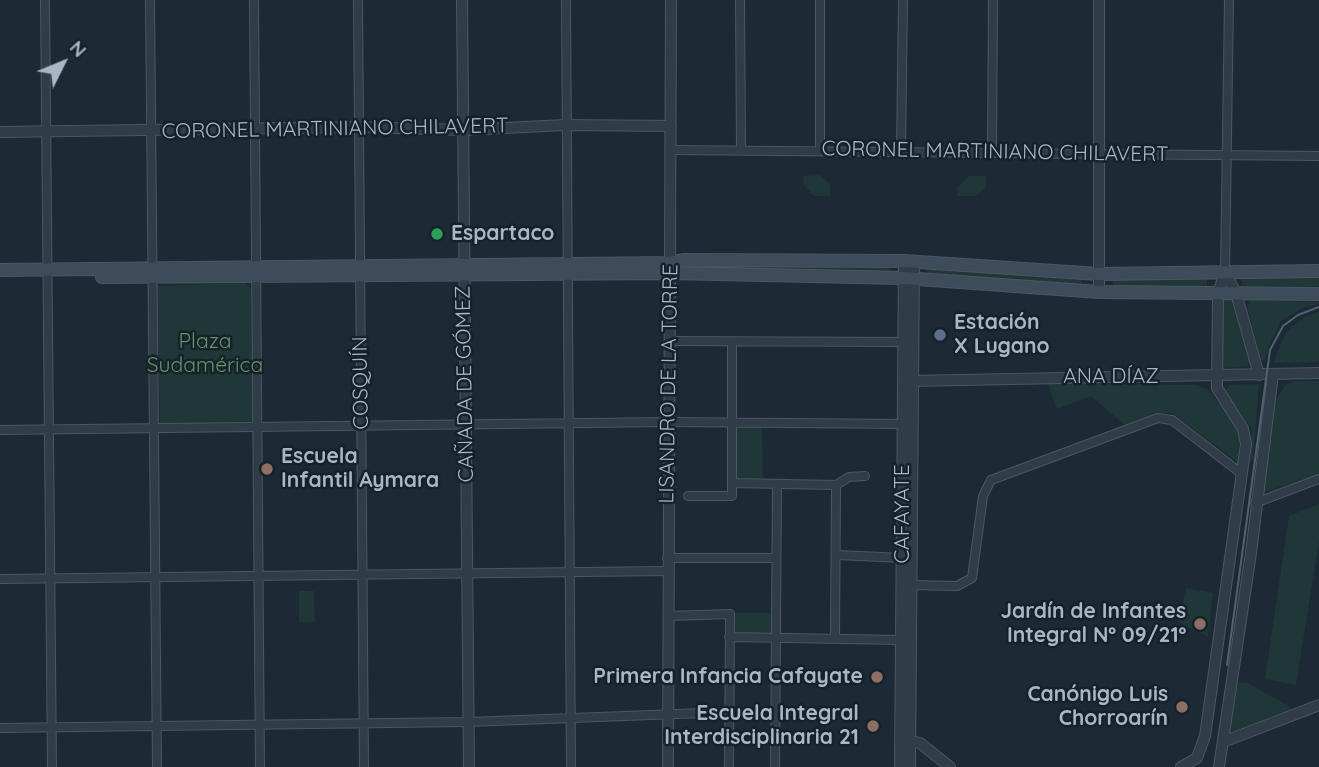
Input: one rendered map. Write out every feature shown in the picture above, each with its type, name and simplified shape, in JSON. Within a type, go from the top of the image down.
[{"type":"main road","points":[[670,268],[683,260],[909,261],[1099,274],[1319,271]]},
{"type":"main road","points":[[0,279],[47,274],[151,271],[670,268],[909,279],[1099,292],[1319,293]]},
{"type":"main road","points":[[0,270],[47,274]]},
{"type":"street","points":[[45,0],[52,767]]},
{"type":"street","points":[[150,0],[157,767]]},
{"type":"street","points":[[254,0],[260,767]]},
{"type":"street","name":"COSQUÍN","points":[[358,0],[358,271],[363,425],[364,767]]},
{"type":"street","name":"CAÑADA DE GÓMEZ","points":[[462,0],[468,767]]},
{"type":"street","points":[[566,0],[572,767]]},
{"type":"street","name":"LISANDRO DE LA TORRE","points":[[668,767],[671,0]]},
{"type":"street","points":[[740,0],[741,149]]},
{"type":"street","points":[[820,0],[820,150]]},
{"type":"street","points":[[901,151],[903,0]]},
{"type":"street","points":[[992,153],[993,0]]},
{"type":"street","points":[[1099,0],[1099,292]]},
{"type":"street","points":[[1181,767],[1201,753],[1213,691],[1243,470],[1245,434],[1220,397],[1216,376],[1218,293],[1225,273],[1229,0]]},
{"type":"street","name":"CORONEL MARTINIANO CHILAVERT","points":[[0,132],[357,127],[463,130],[566,125],[671,127]]},
{"type":"street","name":"CORONEL MARTINIANO CHILAVERT","points":[[671,150],[1319,156]]},
{"type":"street","name":"CAFAYATE","points":[[900,767],[905,740],[908,584],[909,261]]},
{"type":"street","points":[[1225,273],[1236,293],[1259,375]]},
{"type":"street","points":[[670,341],[908,342]]},
{"type":"street","points":[[688,496],[732,496],[732,342]]},
{"type":"street","name":"ANA DÍAZ","points":[[909,381],[1319,373]]},
{"type":"street","points":[[1219,767],[1273,374]]},
{"type":"street","points":[[908,584],[957,586],[972,578],[983,496],[991,480],[1158,418],[1172,420],[1243,470]]},
{"type":"street","points":[[0,430],[465,423],[909,424]]},
{"type":"street","points":[[1243,470],[1254,464],[1260,469]]},
{"type":"street","points":[[732,483],[836,485],[849,477],[865,476]]},
{"type":"street","points":[[1255,503],[1319,478]]},
{"type":"street","points":[[775,767],[776,485]]},
{"type":"street","points":[[835,639],[838,555],[836,485]]},
{"type":"street","points":[[838,555],[907,557]]},
{"type":"street","points":[[667,558],[776,558]]},
{"type":"street","points":[[0,579],[667,571]]},
{"type":"street","name":"CAFAYATE","points":[[908,584],[902,640],[905,740],[910,767]]},
{"type":"street","points":[[668,615],[730,614],[729,767]]},
{"type":"street","points":[[729,637],[902,640]]},
{"type":"street","points":[[1213,691],[1222,685],[1230,694]]},
{"type":"street","points":[[1206,729],[1214,738],[1223,738],[1319,705]]},
{"type":"street","points":[[0,728],[468,723],[729,712]]},
{"type":"street","points":[[905,740],[920,743],[950,767]]},
{"type":"green space","points":[[820,175],[830,184],[830,196],[814,196],[804,185],[803,176]]},
{"type":"green space","points":[[969,176],[986,176],[986,188],[976,196],[957,196],[957,188]]},
{"type":"green space","points":[[889,263],[889,273],[684,270],[683,264]]},
{"type":"green space","points":[[927,265],[1081,276],[1081,286],[927,274]]},
{"type":"green space","points":[[1319,275],[1319,286],[1243,286],[1240,278]]},
{"type":"green space","points":[[1113,278],[1207,278],[1207,286],[1113,287]]},
{"type":"green space","name":"Plaza Sudamérica","points":[[245,283],[251,288],[253,418],[250,423],[160,423],[157,286]]},
{"type":"green space","points":[[1223,297],[1234,298],[1251,360],[1247,366],[1224,368],[1219,363]]},
{"type":"green space","points":[[1250,300],[1319,304],[1302,308],[1281,321],[1268,347],[1265,361],[1261,360],[1247,306]]},
{"type":"green space","points":[[1319,312],[1319,362],[1273,363],[1286,332],[1305,317]]},
{"type":"green space","points":[[1319,381],[1319,474],[1264,492],[1275,401],[1286,384]]},
{"type":"green space","points":[[1048,384],[1197,385],[1208,390],[1240,429],[1238,462],[1172,413],[1159,413],[1126,426],[1091,396],[1057,409]]},
{"type":"green space","points":[[1259,384],[1253,460],[1250,461],[1252,429],[1226,397],[1225,390],[1230,385]]},
{"type":"green space","points":[[731,423],[762,423],[763,484],[732,483]]},
{"type":"green space","points":[[1319,504],[1319,541],[1296,685],[1265,679],[1289,516]]},
{"type":"green space","points":[[1186,588],[1213,593],[1208,637],[1178,622]]},
{"type":"green space","points":[[299,591],[314,591],[315,622],[299,622]]},
{"type":"green space","points":[[732,613],[773,613],[774,634],[733,634]]},
{"type":"green space","points":[[1238,682],[1248,683],[1293,709],[1229,735]]},
{"type":"tram line","points":[[1227,665],[1270,350],[1283,326],[1298,315],[1319,307]]},
{"type":"place","name":"Espartaco","points":[[437,234]]},
{"type":"place","name":"Estación X Lugano","points":[[940,335]]},
{"type":"place","name":"Escuela Infantil Aymara","points":[[267,469]]},
{"type":"place","name":"Jardín de Infantes Integral Nº 09/21º","points":[[1200,624]]},
{"type":"place","name":"Primera Infancia Cafayate","points":[[877,677]]},
{"type":"place","name":"Canónigo Luis Chorroarín","points":[[1182,707]]},
{"type":"place","name":"Escuela Integral Interdisciplinaria 21","points":[[873,726]]}]
